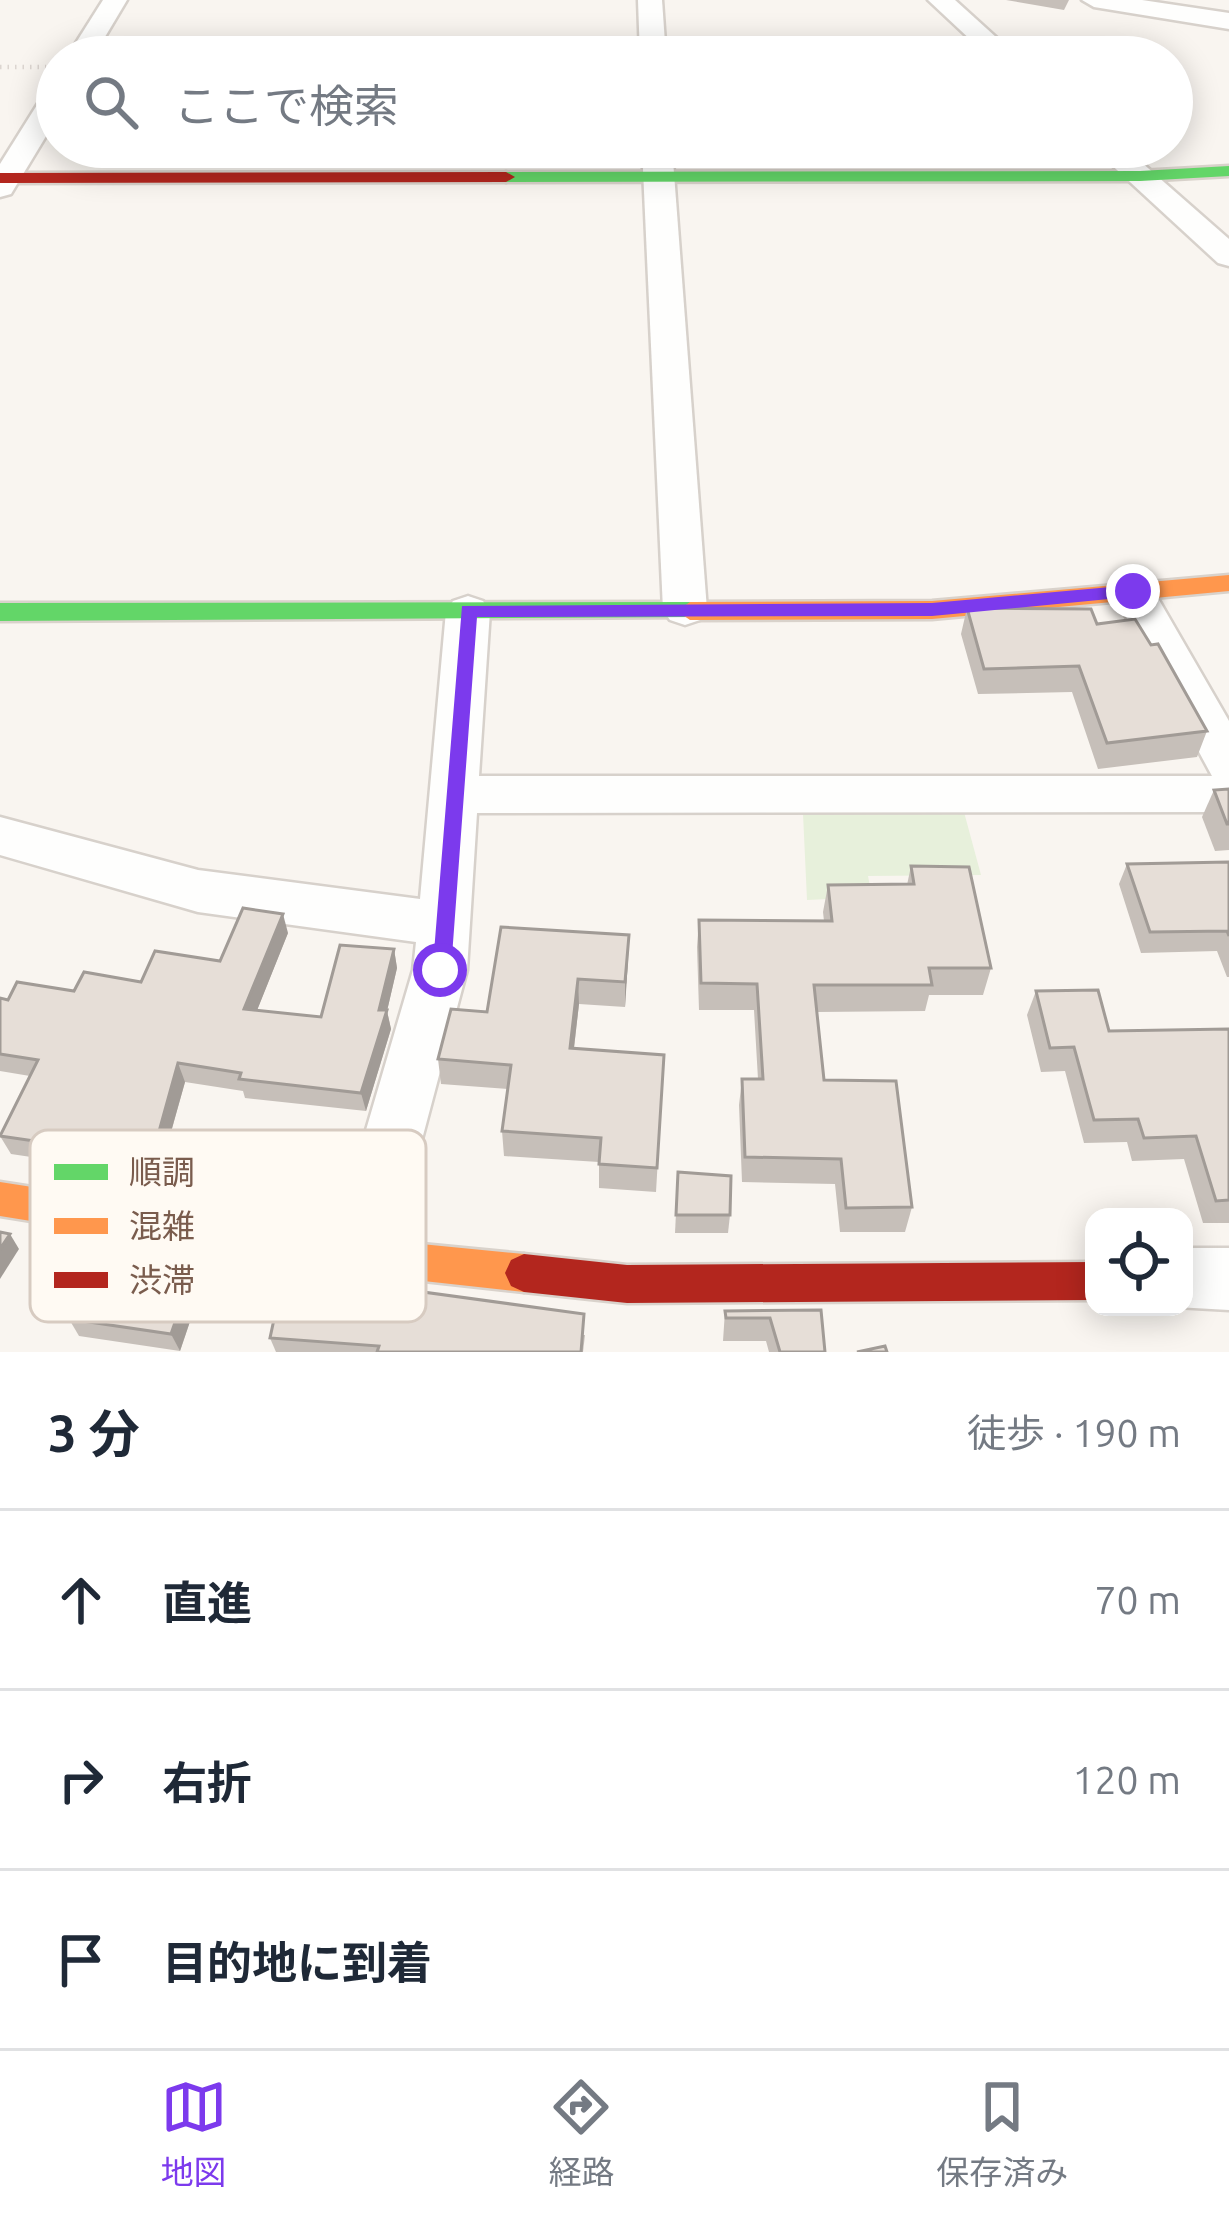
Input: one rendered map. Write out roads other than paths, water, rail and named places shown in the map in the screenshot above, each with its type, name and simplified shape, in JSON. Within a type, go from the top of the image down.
[{"type":"street","points":[[93,36],[115,0]]},
{"type":"street","points":[[650,0],[652,36]]},
{"type":"street","points":[[940,0],[981,36]]},
{"type":"street","points":[[1094,0],[1229,21]]},
{"type":"street","points":[[2,182],[36,128]]},
{"type":"street","points":[[2,182],[461,168]]},
{"type":"street","points":[[658,168],[685,610]]},
{"type":"street","points":[[865,168],[1141,176],[1229,171]]},
{"type":"street","points":[[1132,168],[1229,256]]},
{"type":"street","points":[[0,612],[932,610],[1229,583]]},
{"type":"street","points":[[1133,591],[1229,763]]},
{"type":"street","points":[[395,1130],[440,970],[468,611]]},
{"type":"street","points":[[454,795],[1229,794]]},
{"type":"street","points":[[0,836],[198,891],[443,924]]},
{"type":"street","points":[[0,1199],[30,1204]]},
{"type":"street","points":[[426,1263],[627,1285],[1085,1281]]},
{"type":"street","points":[[1193,1280],[1229,1279]]}]
